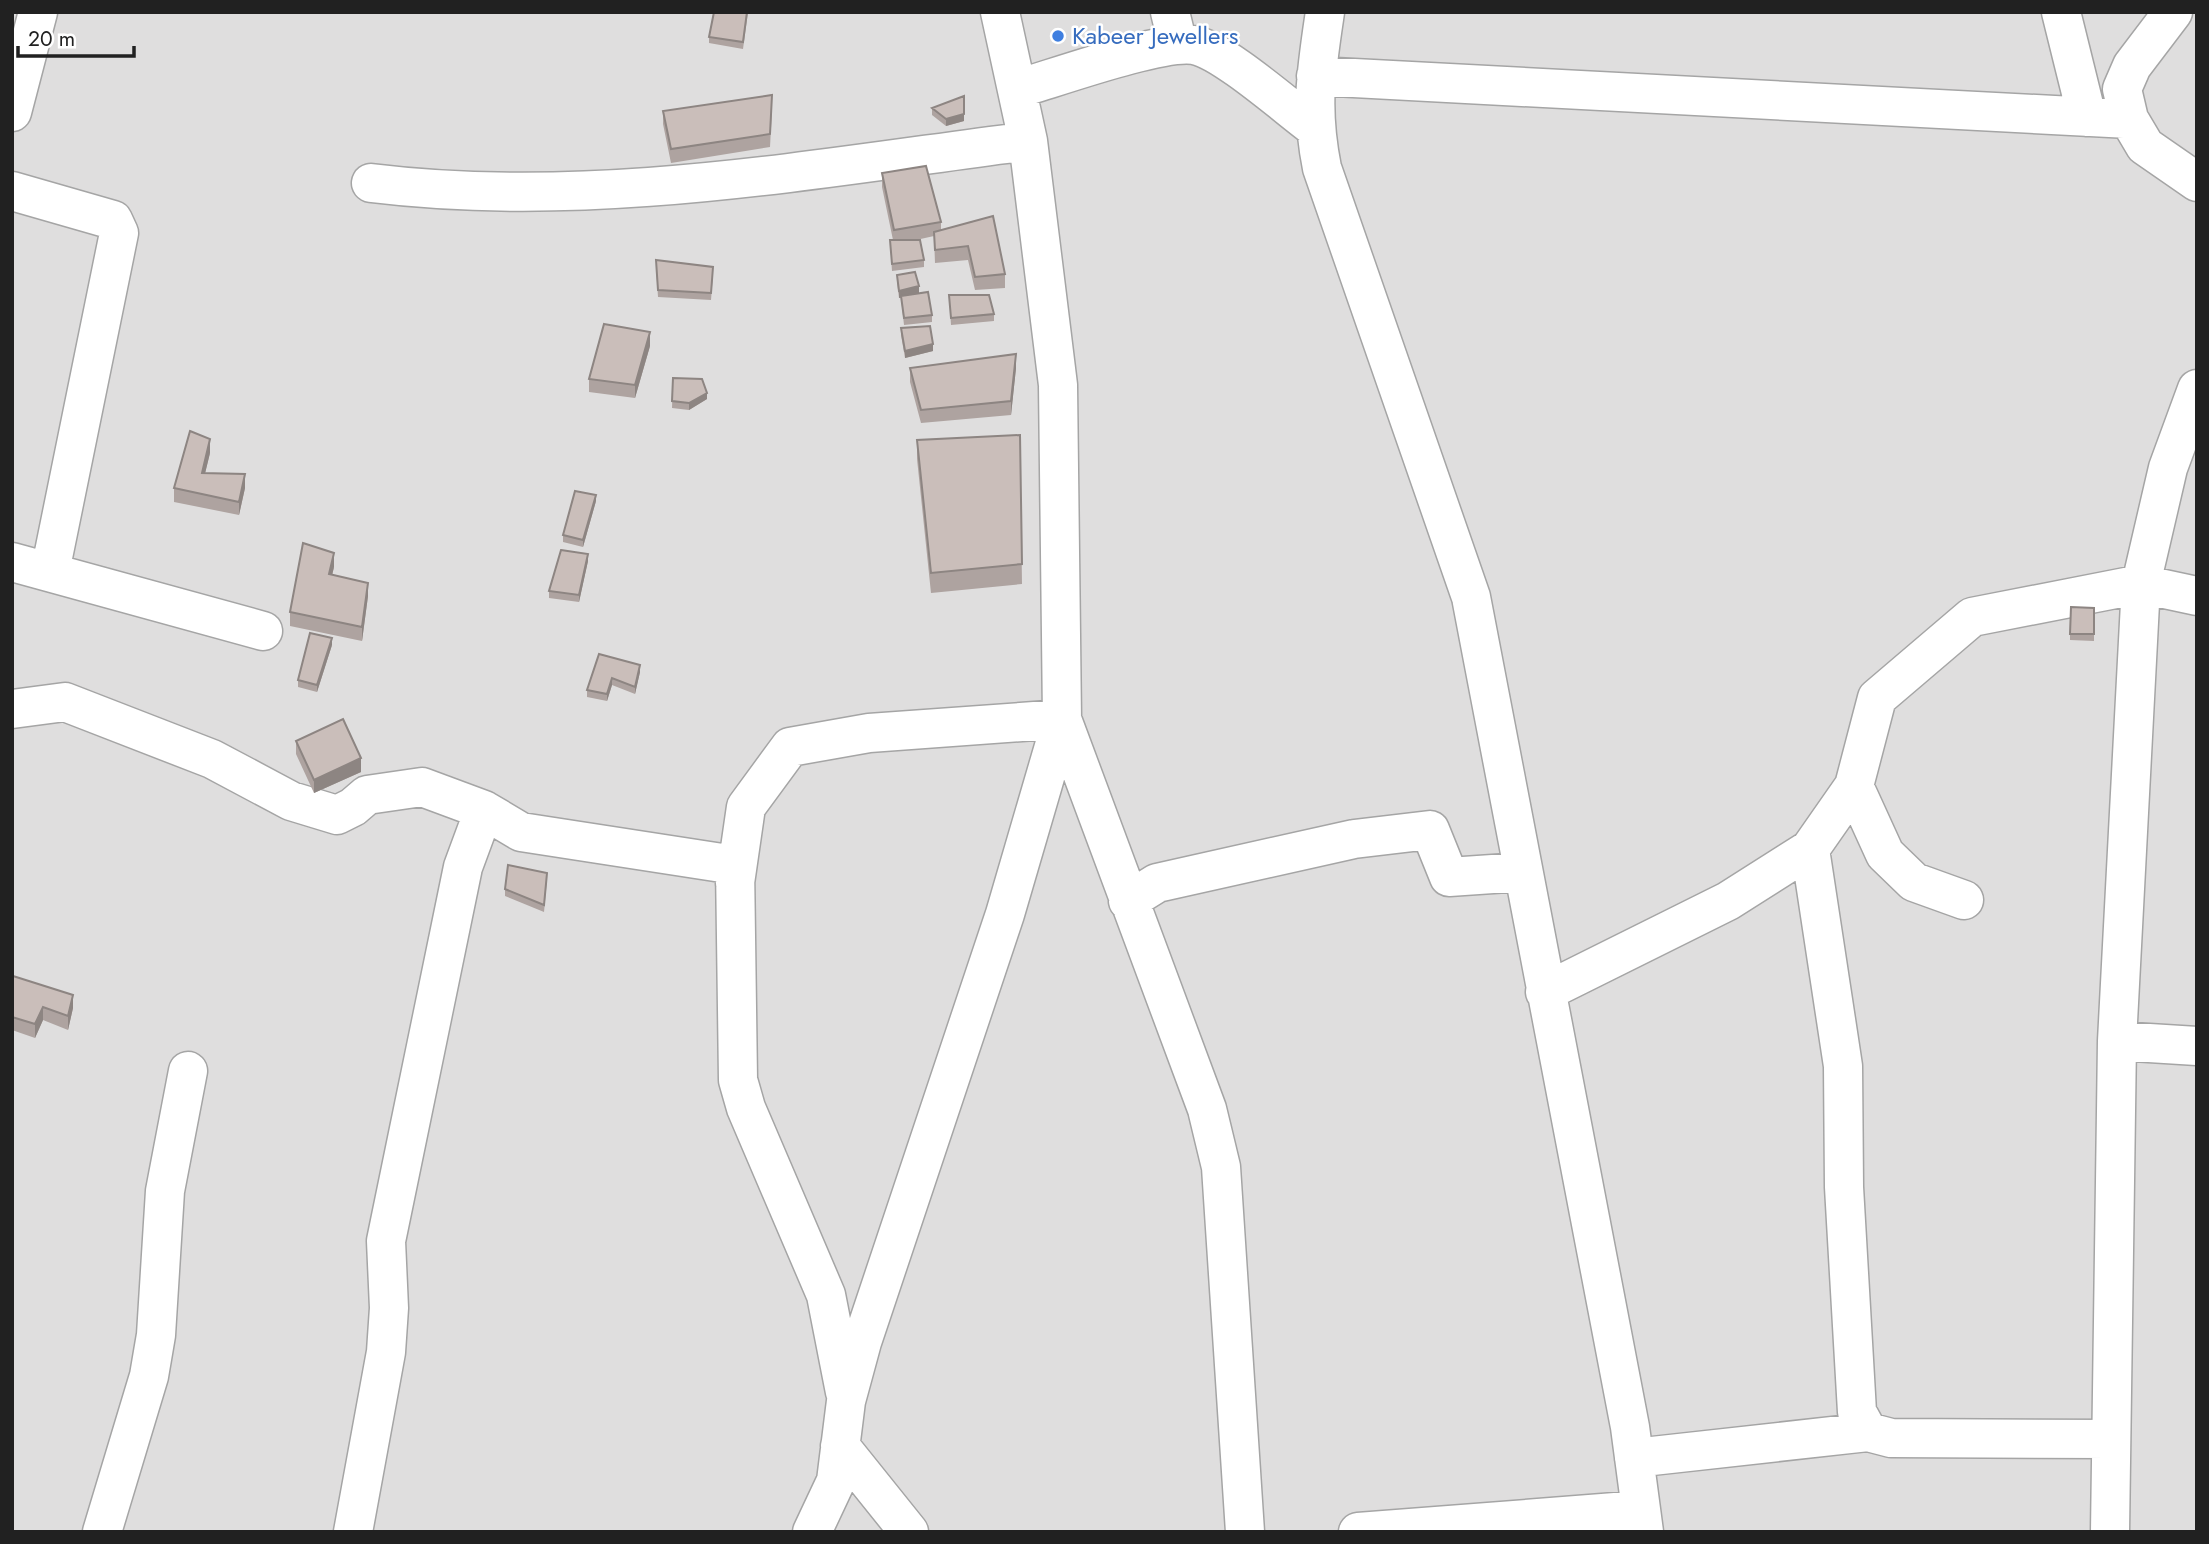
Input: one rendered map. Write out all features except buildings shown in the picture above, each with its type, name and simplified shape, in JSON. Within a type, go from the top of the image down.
[{"type":"street","points":[[12,112],[38,12]]},
{"type":"street","points":[[812,1532],[836,1481],[846,1401],[862,1342],[1005,914],[1062,719],[1058,385],[1028,141],[1000,12]]},
{"type":"street","points":[[1325,12],[1316,76],[1314,127],[1322,168],[1471,597],[1634,1458],[1643,1521],[1358,1532]]},
{"type":"street","points":[[2061,12],[2087,117]]},
{"type":"street","points":[[2173,12],[2132,66],[2122,89],[2129,118],[2145,146],[2197,182]]},
{"type":"street","points":[[1017,89],[1174,29],[1196,45],[1220,57],[1314,127]]},
{"type":"street","points":[[1316,76],[2129,118]]},
{"type":"street","points":[[371,183],[433,191],[663,188],[1028,141]]},
{"type":"street","points":[[12,191],[106,217],[113,220],[119,233],[50,572]]},
{"type":"street","points":[[2110,1532],[2118,1041],[2141,584],[2168,468],[2197,389]]},
{"type":"street","points":[[12,562],[263,631]]},
{"type":"street","points":[[1545,992],[1728,901],[1810,849],[1854,786],[1877,698],[1972,617],[2141,584],[2197,596]]},
{"type":"street","points":[[12,709],[65,702],[212,759],[292,801],[337,815],[353,807],[367,795],[422,788],[484,810],[521,832],[735,865],[738,1080],[746,1108],[826,1295],[846,1401]]},
{"type":"street","points":[[735,883],[747,807],[790,747],[869,733],[1062,719]]},
{"type":"street","points":[[1062,719],[1207,1109],[1221,1167],[1245,1532]]},
{"type":"street","points":[[1854,786],[1885,854],[1914,882],[1964,900]]},
{"type":"street","points":[[353,1532],[386,1352],[389,1308],[386,1241],[463,867],[484,810]]},
{"type":"street","points":[[1128,901],[1157,883],[1354,839],[1430,830],[1449,877],[1522,872]]},
{"type":"street","points":[[1810,849],[1843,1066],[1843,1187],[1857,1412],[1868,1432]]},
{"type":"street","points":[[2118,1041],[2197,1046]]},
{"type":"street","points":[[102,1532],[149,1376],[156,1335],[164,1191],[188,1071]]},
{"type":"street","points":[[1634,1458],[1868,1432],[1891,1438],[1941,1440],[2111,1439]]},
{"type":"street","points":[[840,1446],[909,1532]]},
{"type":"shaded area","points":[[12,12],[2197,12],[2197,1532],[12,1532]]},
{"type":"place","name":"Kabeer Jewellers","points":[[1058,36]]}]
